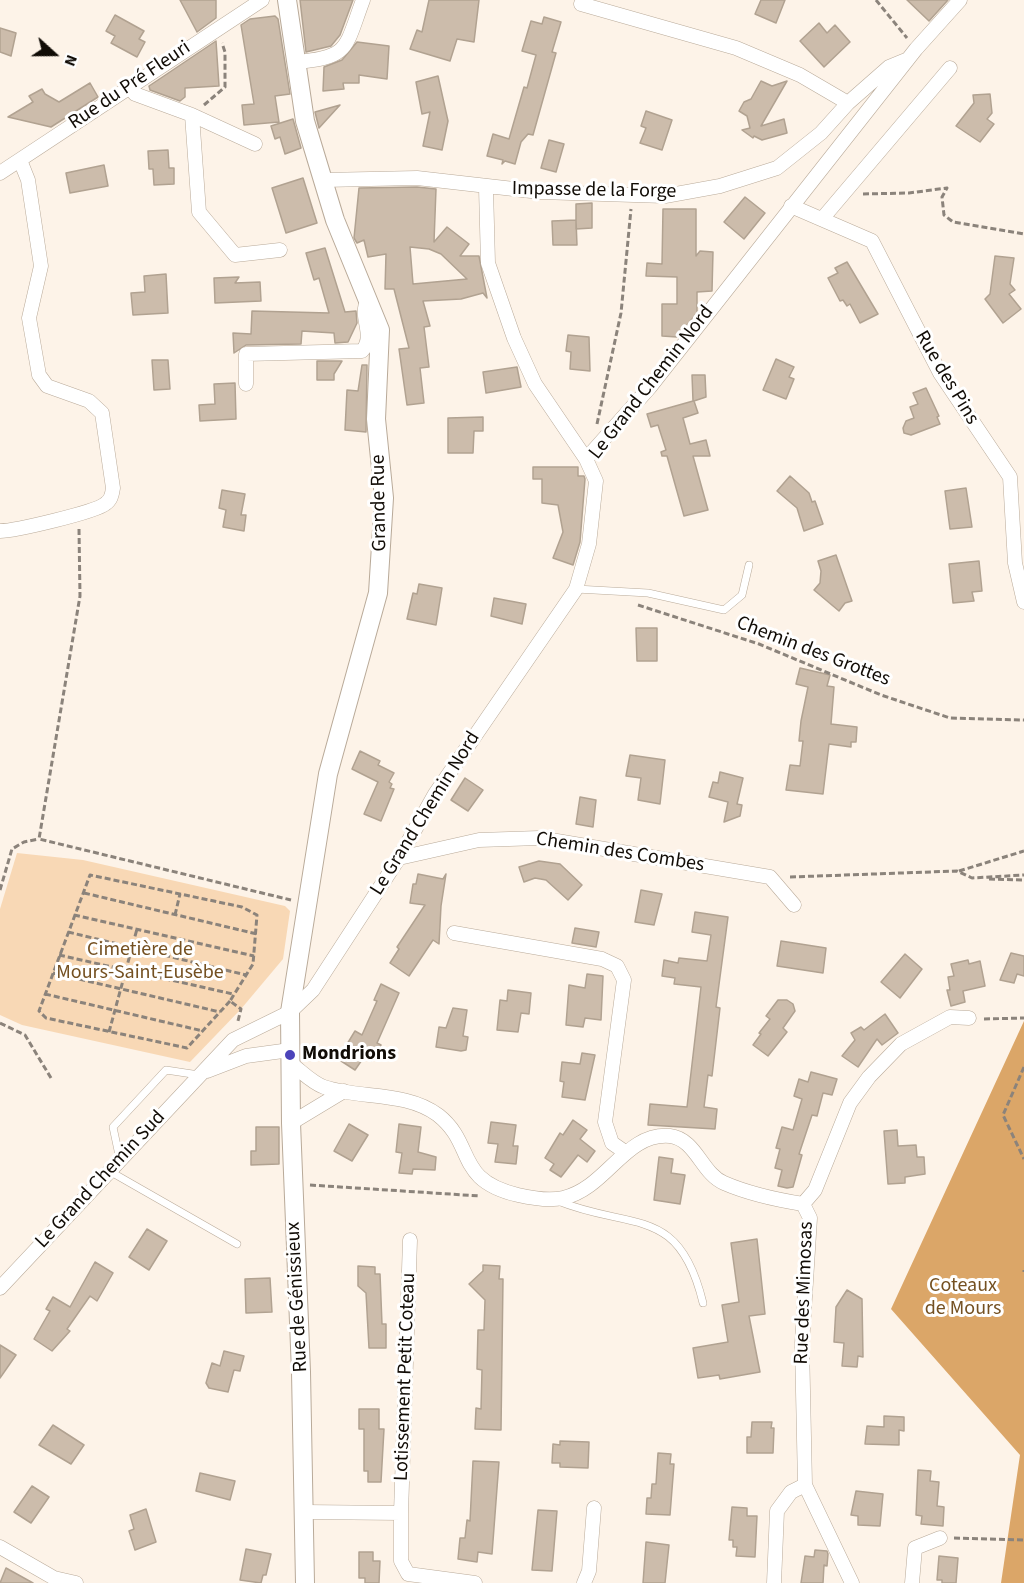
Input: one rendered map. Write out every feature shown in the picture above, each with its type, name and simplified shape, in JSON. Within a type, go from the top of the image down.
[{"type":"street","name":"Rue du Pré Fleuri","points":[[0,173],[217,27],[261,0]]},
{"type":"street","name":"Grande Rue","points":[[287,0],[305,121],[335,220],[380,330],[376,419],[384,498],[378,593],[328,774],[290,1012]]},
{"type":"street","points":[[295,62],[326,60],[336,55],[350,37],[363,0]]},
{"type":"street","name":"Le Grand Chemin Nord","points":[[201,1074],[233,1040],[290,1012],[313,990],[399,858],[435,794],[576,589],[589,544],[596,481],[589,455],[650,387],[791,206],[913,54],[960,0]]},
{"type":"street","points":[[581,4],[736,48],[800,75],[848,103]]},
{"type":"street","name":"Impasse de la Forge","points":[[323,180],[417,178],[486,188],[665,196],[720,186],[777,168],[821,133],[848,103],[889,67],[913,54]]},
{"type":"street","points":[[822,219],[950,68]]},
{"type":"street","points":[[129,87],[135,94],[192,115],[255,144]]},
{"type":"street","points":[[192,115],[199,212],[235,255],[280,250]]},
{"type":"street","points":[[0,531],[15,531],[99,507],[111,497],[113,488],[102,413],[89,401],[47,386],[39,375],[29,318],[41,266],[28,180],[20,160]]},
{"type":"street","points":[[486,188],[488,263],[514,338],[535,384],[589,455]]},
{"type":"street","name":"Rue des Pins","points":[[791,206],[872,241],[940,374],[1010,477],[1015,562],[1024,602]]},
{"type":"street","points":[[246,384],[246,354],[362,351],[367,345],[369,335],[364,311],[368,301]]},
{"type":"street","name":"Chemin des Combes","points":[[399,858],[479,840],[538,838],[771,877]]},
{"type":"street","points":[[771,877],[794,905]]},
{"type":"street","points":[[454,933],[602,959],[617,966],[624,980],[604,1122],[612,1143],[625,1152]]},
{"type":"street","name":"Rue de Génissieux","points":[[290,1012],[291,1123],[301,1372],[305,1583]]},
{"type":"street","points":[[803,1204],[815,1190],[850,1103],[870,1077],[901,1044],[950,1017],[969,1018]]},
{"type":"street","points":[[201,1074],[246,1056],[290,1057]]},
{"type":"street","name":"Rue des Mimosas","points":[[290,1057],[322,1086],[393,1098],[423,1106],[439,1116],[451,1130],[482,1182],[506,1192],[528,1197],[562,1198],[603,1177],[625,1152],[644,1140],[661,1135],[675,1137],[691,1147],[710,1173],[723,1183],[779,1200],[803,1204],[810,1218],[802,1344],[805,1485],[852,1583]]},
{"type":"street","name":"Le Grand Chemin Sud","points":[[0,1288],[201,1074]]},
{"type":"street","points":[[291,1123],[344,1091]]},
{"type":"street","name":"Lotissement Petit Coteau","points":[[410,1240],[401,1561],[408,1574],[476,1583]]},
{"type":"street","points":[[774,1583],[777,1511],[791,1492],[805,1485]]},
{"type":"street","points":[[584,1583],[589,1571],[594,1508]]},
{"type":"street","points":[[304,1512],[401,1513]]},
{"type":"street","points":[[912,1583],[915,1548],[940,1538]]},
{"type":"street","points":[[0,1547],[54,1578],[76,1583]]},
{"type":"lane","points":[[576,589],[648,593],[724,610],[742,595],[749,566]]},
{"type":"lane","points":[[201,1074],[166,1070],[113,1127],[115,1167],[237,1244]]},
{"type":"lane","points":[[550,1198],[576,1208],[641,1221],[666,1233],[682,1251],[696,1274],[703,1303]]},
{"type":"path","points":[[876,0],[913,54]]},
{"type":"path","points":[[192,115],[225,87],[225,52],[217,27]]},
{"type":"path","points":[[841,196],[947,188],[942,197],[944,215],[953,222],[1024,234]]},
{"type":"path","points":[[589,455],[621,313],[632,195]]},
{"type":"path","points":[[39,839],[80,596],[78,512]]},
{"type":"path","name":"Chemin des Grottes","points":[[627,601],[759,644],[881,695],[950,718],[1024,720]]},
{"type":"path","points":[[0,890],[12,849],[24,842],[39,839],[306,904]]},
{"type":"path","points":[[771,877],[957,871],[1024,851]]},
{"type":"path","points":[[957,871],[972,878],[1024,880]]},
{"type":"path","points":[[90,875],[180,894],[242,907],[257,915],[254,956],[246,975],[230,1001],[187,1048],[46,1018],[39,1011],[90,875]]},
{"type":"path","points":[[972,878],[1024,875]]},
{"type":"path","points":[[83,893],[257,934]]},
{"type":"path","points":[[175,915],[180,894]]},
{"type":"path","points":[[74,915],[254,956]]},
{"type":"path","points":[[109,1032],[136,929]]},
{"type":"path","points":[[68,932],[246,975]]},
{"type":"path","points":[[59,955],[234,994]]},
{"type":"path","points":[[53,973],[220,1012]]},
{"type":"path","points":[[45,994],[203,1031]]},
{"type":"path","points":[[230,1001],[241,1009]]},
{"type":"path","points":[[969,1018],[1004,1020],[1024,1018]]},
{"type":"path","points":[[0,1023],[25,1035],[51,1078]]},
{"type":"path","points":[[1024,1067],[1003,1115],[1024,1159]]},
{"type":"path","points":[[293,1184],[477,1196],[506,1192]]},
{"type":"path","points":[[940,1538],[1024,1540]]},
{"type":"green space","name":"Cimetière de Mours-Saint-Eusèbe","points":[[17,853],[83,860],[285,906],[290,911],[283,959],[241,1009],[190,1062],[22,1025],[0,1015],[0,909]]},
{"type":"green space","name":"Coteaux de Mours","points":[[1024,1021],[1024,1583],[1001,1583],[1020,1455],[891,1309]]},
{"type":"building","points":[[180,0],[216,0],[216,18],[197,32]]},
{"type":"building","points":[[300,0],[353,0],[340,35],[331,46],[306,52]]},
{"type":"building","points":[[429,0],[479,0],[474,42],[457,39],[450,61],[410,49],[417,30],[422,32]]},
{"type":"building","points":[[761,0],[785,0],[776,23],[755,14]]},
{"type":"building","points":[[907,0],[948,0],[929,21]]},
{"type":"building","points":[[115,15],[144,31],[139,39],[145,42],[137,57],[111,43],[115,36],[106,31]]},
{"type":"building","points":[[275,16],[278,19],[290,94],[275,96],[279,122],[244,125],[242,105],[254,104],[241,25],[250,19]]},
{"type":"building","points":[[544,17],[561,22],[552,52],[556,53],[533,135],[528,134],[521,142],[515,164],[505,161],[502,164],[503,160],[487,156],[493,134],[509,139],[536,55],[522,51],[531,21],[542,24]]},
{"type":"building","points":[[819,23],[827,33],[835,25],[850,42],[824,67],[800,41]]},
{"type":"building","points":[[0,28],[16,33],[11,56],[0,52]]},
{"type":"building","points":[[216,41],[219,86],[185,88],[185,97],[180,101],[150,90],[149,86]]},
{"type":"building","points":[[357,42],[389,46],[387,79],[359,75],[359,83],[343,83],[344,89],[323,91],[324,67],[342,60]]},
{"type":"building","points":[[438,76],[448,121],[442,150],[423,146],[430,112],[422,114],[416,82]]},
{"type":"building","points":[[761,81],[772,86],[787,81],[761,126],[784,119],[787,133],[762,140],[754,136],[753,138],[742,130],[750,128],[747,116],[739,111],[744,102],[751,99]]},
{"type":"building","points":[[90,83],[98,97],[51,127],[8,117],[33,102],[29,96],[42,89],[45,94],[59,102]]},
{"type":"building","points":[[990,94],[992,113],[987,119],[994,124],[980,142],[956,126],[974,103],[973,95]]},
{"type":"building","points":[[340,105],[319,128],[315,112]]},
{"type":"building","points":[[646,111],[672,120],[662,150],[640,143],[646,128],[641,126]]},
{"type":"building","points":[[293,119],[301,148],[285,154],[280,137],[275,139],[271,126]]},
{"type":"building","points":[[549,140],[564,144],[556,172],[541,168]]},
{"type":"building","points":[[168,150],[169,168],[174,168],[174,184],[154,185],[153,169],[149,169],[148,151]]},
{"type":"building","points":[[104,165],[108,186],[70,193],[66,173]]},
{"type":"building","points":[[303,178],[317,223],[286,233],[272,188]]},
{"type":"building","points":[[359,188],[436,189],[434,242],[447,227],[469,244],[460,256],[479,256],[487,298],[483,293],[461,299],[423,301],[430,326],[424,327],[429,367],[420,368],[424,403],[407,405],[399,349],[409,348],[394,289],[385,289],[386,254],[368,257],[364,240],[357,243],[354,238]],"holes":[[[410,247],[429,249],[441,254],[467,279],[413,284]]]},
{"type":"building","points":[[745,197],[765,213],[744,239],[724,222]]},
{"type":"building","points":[[592,203],[592,228],[576,229],[576,204]]},
{"type":"building","points":[[663,209],[696,209],[696,256],[700,251],[713,252],[712,291],[697,292],[697,313],[677,337],[662,336],[662,304],[677,304],[677,277],[646,276],[647,263],[662,264]]},
{"type":"building","points":[[576,220],[577,245],[553,245],[552,221]]},
{"type":"building","points":[[325,248],[345,312],[356,311],[357,323],[348,342],[335,343],[334,333],[302,331],[301,344],[246,345],[234,353],[233,333],[251,334],[252,311],[329,313],[319,278],[314,280],[306,253]]},
{"type":"building","points":[[995,256],[1014,258],[1010,284],[1015,290],[1009,294],[1021,309],[1003,323],[985,299],[990,294]]},
{"type":"building","points":[[847,262],[878,314],[860,323],[850,304],[847,306],[843,300],[840,301],[828,278],[838,273],[835,268]]},
{"type":"building","points":[[166,274],[168,313],[133,315],[131,293],[145,292],[144,276]]},
{"type":"building","points":[[239,277],[235,283],[260,282],[261,301],[215,303],[214,278]]},
{"type":"building","points":[[568,335],[589,337],[590,371],[570,369],[571,352],[566,351]]},
{"type":"building","points":[[776,359],[794,367],[789,377],[794,379],[786,399],[763,390]]},
{"type":"building","points":[[152,360],[168,360],[170,389],[154,390]]},
{"type":"building","points":[[317,361],[342,361],[334,374],[334,380],[317,380]]},
{"type":"building","points":[[362,365],[367,365],[366,432],[345,430],[347,390],[358,391]]},
{"type":"building","points":[[517,367],[521,387],[486,393],[483,372]]},
{"type":"building","points":[[692,375],[705,375],[706,397],[694,401],[698,413],[683,418],[690,444],[706,440],[710,456],[693,456],[708,510],[684,516],[667,456],[662,456],[661,452],[666,450],[658,425],[651,427],[647,414],[693,401]]},
{"type":"building","points":[[235,383],[236,419],[200,421],[199,405],[215,404],[214,384]]},
{"type":"building","points":[[926,388],[939,416],[937,417],[940,424],[911,435],[904,433],[903,428],[906,421],[914,418],[910,407],[918,404],[913,393]]},
{"type":"building","points":[[483,417],[483,431],[474,431],[473,453],[448,453],[448,418]]},
{"type":"building","points":[[533,467],[578,467],[578,476],[584,476],[580,542],[573,565],[553,558],[563,532],[558,505],[542,503],[542,479],[533,479]]},
{"type":"building","points":[[790,476],[809,493],[812,502],[815,501],[823,524],[804,531],[797,508],[777,491]]},
{"type":"building","points":[[966,488],[972,527],[950,529],[945,491]]},
{"type":"building","points":[[222,490],[245,494],[241,515],[246,515],[244,531],[223,527],[226,510],[219,508]]},
{"type":"building","points":[[836,555],[852,601],[845,603],[839,611],[814,590],[820,583],[821,571],[818,561]]},
{"type":"building","points":[[979,561],[982,591],[972,592],[974,601],[953,603],[949,564]]},
{"type":"building","points":[[419,584],[442,588],[436,625],[407,619],[413,593],[417,594]]},
{"type":"building","points":[[494,598],[526,604],[522,624],[491,616]]},
{"type":"building","points":[[636,628],[657,628],[657,661],[637,661]]},
{"type":"building","points":[[800,668],[830,675],[827,686],[834,687],[831,724],[857,727],[856,742],[851,742],[851,747],[829,744],[823,794],[786,790],[790,765],[800,766],[803,741],[799,741],[808,687],[796,684]]},
{"type":"building","points":[[360,751],[380,761],[378,765],[394,773],[389,782],[392,784],[390,788],[394,789],[381,821],[364,814],[378,782],[352,769]]},
{"type":"building","points":[[630,755],[665,760],[660,804],[638,800],[641,778],[626,776]]},
{"type":"building","points":[[720,772],[743,778],[737,804],[742,805],[740,816],[724,822],[728,802],[709,797],[713,782],[718,783]]},
{"type":"building","points":[[465,778],[483,790],[468,811],[451,800]]},
{"type":"building","points":[[580,797],[596,800],[593,827],[576,824]]},
{"type":"building","points":[[539,861],[560,864],[582,885],[568,900],[546,880],[535,878],[524,882],[519,867]]},
{"type":"building","points":[[418,874],[443,879],[446,874],[439,944],[433,940],[409,976],[390,963],[399,949],[397,947],[425,905],[410,903],[413,884],[416,884]]},
{"type":"building","points":[[641,890],[662,894],[654,925],[635,922]]},
{"type":"building","points":[[695,912],[728,917],[716,1007],[720,1008],[712,1076],[708,1075],[704,1107],[717,1109],[715,1129],[648,1125],[650,1104],[687,1107],[701,987],[674,984],[675,978],[662,976],[664,960],[678,963],[679,958],[707,961],[711,935],[692,932]]},
{"type":"building","points":[[575,928],[599,932],[596,947],[572,943]]},
{"type":"building","points":[[781,941],[826,948],[823,973],[777,966]]},
{"type":"building","points":[[1011,953],[1024,956],[1024,976],[1017,974],[1014,983],[1000,980]]},
{"type":"building","points":[[905,954],[922,969],[900,998],[881,982]]},
{"type":"building","points":[[968,960],[969,964],[980,961],[985,986],[963,991],[965,1002],[951,1006],[947,990],[950,990],[948,977],[954,976],[951,964]]},
{"type":"building","points":[[587,974],[603,976],[601,1020],[585,1018],[583,1027],[566,1025],[569,985],[585,988]]},
{"type":"building","points":[[381,984],[399,993],[377,1043],[381,1045],[371,1061],[364,1057],[355,1070],[338,1059],[355,1031],[362,1035],[377,1001],[374,1000]]},
{"type":"building","points":[[508,990],[531,993],[529,1014],[521,1013],[518,1032],[497,1030],[500,1000],[507,1001]]},
{"type":"building","points":[[778,1000],[787,1000],[793,1004],[795,1011],[783,1028],[787,1032],[768,1056],[753,1045],[770,1019],[766,1016]]},
{"type":"building","points":[[453,1008],[467,1010],[463,1036],[468,1037],[466,1050],[436,1047],[439,1027],[446,1028]]},
{"type":"building","points":[[885,1014],[898,1033],[882,1045],[877,1039],[858,1067],[842,1056],[855,1040],[851,1033],[861,1027],[864,1030]]},
{"type":"building","points":[[582,1053],[595,1055],[585,1100],[562,1097],[564,1082],[560,1081],[562,1062],[580,1064]]},
{"type":"building","points":[[811,1072],[837,1079],[832,1095],[823,1093],[817,1116],[812,1115],[799,1154],[802,1155],[793,1187],[778,1186],[782,1170],[775,1168],[780,1149],[776,1148],[782,1127],[793,1130],[802,1099],[794,1096],[799,1079],[808,1082]]},
{"type":"building","points":[[573,1120],[587,1130],[580,1139],[595,1151],[587,1162],[578,1155],[561,1177],[550,1170],[554,1164],[545,1158],[560,1133],[563,1135]]},
{"type":"building","points":[[491,1122],[516,1125],[513,1146],[518,1146],[516,1164],[495,1162],[498,1144],[488,1143]]},
{"type":"building","points":[[349,1124],[368,1135],[352,1161],[334,1151]]},
{"type":"building","points":[[399,1124],[421,1127],[418,1152],[436,1157],[435,1170],[413,1169],[412,1174],[399,1173],[402,1153],[396,1152]]},
{"type":"building","points":[[256,1127],[279,1127],[279,1164],[251,1165],[251,1151],[256,1151]]},
{"type":"building","points":[[897,1130],[898,1146],[916,1145],[917,1157],[924,1157],[925,1174],[905,1177],[905,1183],[888,1184],[884,1131]]},
{"type":"building","points":[[659,1157],[673,1159],[671,1173],[685,1175],[680,1204],[654,1200]]},
{"type":"building","points":[[147,1229],[167,1241],[149,1270],[129,1257]]},
{"type":"building","points":[[757,1239],[765,1314],[749,1316],[760,1372],[720,1379],[719,1375],[698,1378],[693,1348],[728,1342],[722,1305],[739,1302],[731,1243]]},
{"type":"building","points":[[95,1262],[113,1273],[97,1301],[90,1296],[67,1329],[70,1331],[52,1351],[34,1339],[50,1311],[46,1309],[53,1297],[70,1307]]},
{"type":"building","points":[[483,1265],[500,1266],[499,1279],[503,1279],[501,1430],[475,1429],[476,1408],[481,1409],[482,1370],[477,1369],[478,1330],[484,1330],[485,1300],[469,1284],[483,1271]]},
{"type":"building","points":[[358,1266],[375,1267],[375,1274],[380,1274],[382,1324],[386,1324],[386,1348],[369,1348],[366,1293],[358,1286]]},
{"type":"building","points":[[270,1278],[272,1312],[246,1313],[245,1279]]},
{"type":"building","points":[[847,1290],[862,1299],[863,1357],[858,1356],[857,1367],[842,1366],[844,1343],[834,1342],[836,1307]]},
{"type":"building","points":[[0,1345],[16,1355],[0,1378]]},
{"type":"building","points":[[224,1351],[244,1356],[240,1371],[234,1370],[228,1392],[209,1388],[206,1383],[212,1363],[220,1366]]},
{"type":"building","points":[[359,1409],[379,1409],[379,1429],[384,1429],[381,1482],[368,1482],[368,1471],[364,1471],[364,1429],[359,1429]]},
{"type":"building","points":[[884,1416],[904,1417],[904,1431],[899,1430],[899,1445],[865,1444],[867,1426],[884,1427]]},
{"type":"building","points":[[752,1422],[772,1422],[771,1428],[774,1428],[773,1453],[747,1453],[747,1437],[751,1437]]},
{"type":"building","points":[[53,1425],[84,1445],[71,1464],[39,1445]]},
{"type":"building","points":[[560,1441],[589,1442],[588,1468],[560,1467],[560,1463],[552,1463],[553,1444],[560,1445]]},
{"type":"building","points":[[658,1453],[671,1454],[670,1464],[674,1464],[670,1515],[646,1514],[647,1498],[651,1498],[652,1484],[656,1484]]},
{"type":"building","points":[[473,1461],[499,1462],[492,1554],[478,1552],[477,1562],[458,1559],[460,1538],[465,1538],[467,1520],[470,1521]]},
{"type":"building","points":[[918,1470],[931,1471],[930,1481],[939,1482],[937,1506],[944,1507],[943,1526],[921,1524],[922,1516],[916,1515]]},
{"type":"building","points":[[200,1473],[235,1481],[230,1500],[196,1491]]},
{"type":"building","points":[[32,1486],[49,1497],[31,1523],[14,1512]]},
{"type":"building","points":[[856,1491],[883,1494],[880,1526],[858,1525],[858,1516],[851,1515]]},
{"type":"building","points":[[732,1507],[747,1508],[747,1516],[757,1516],[755,1557],[736,1556],[737,1547],[733,1547],[733,1540],[729,1540]]},
{"type":"building","points":[[146,1509],[156,1542],[135,1550],[129,1531],[134,1529],[130,1515]]},
{"type":"building","points":[[538,1510],[557,1511],[552,1571],[532,1570]]},
{"type":"building","points":[[646,1542],[669,1545],[665,1583],[643,1583]]},
{"type":"building","points":[[246,1549],[271,1554],[266,1575],[263,1575],[261,1583],[240,1580]]},
{"type":"building","points":[[815,1550],[827,1551],[828,1554],[827,1566],[824,1565],[823,1583],[801,1583],[805,1556],[814,1557]]},
{"type":"building","points":[[359,1552],[373,1552],[373,1561],[380,1561],[379,1583],[365,1583],[365,1578],[359,1578]]},
{"type":"building","points":[[939,1556],[958,1558],[956,1583],[942,1583],[942,1580],[937,1580]]},
{"type":"building","points":[[6,1568],[33,1583],[0,1583]]},
{"type":"place","name":"Mondrions","points":[[290,1055]]}]
